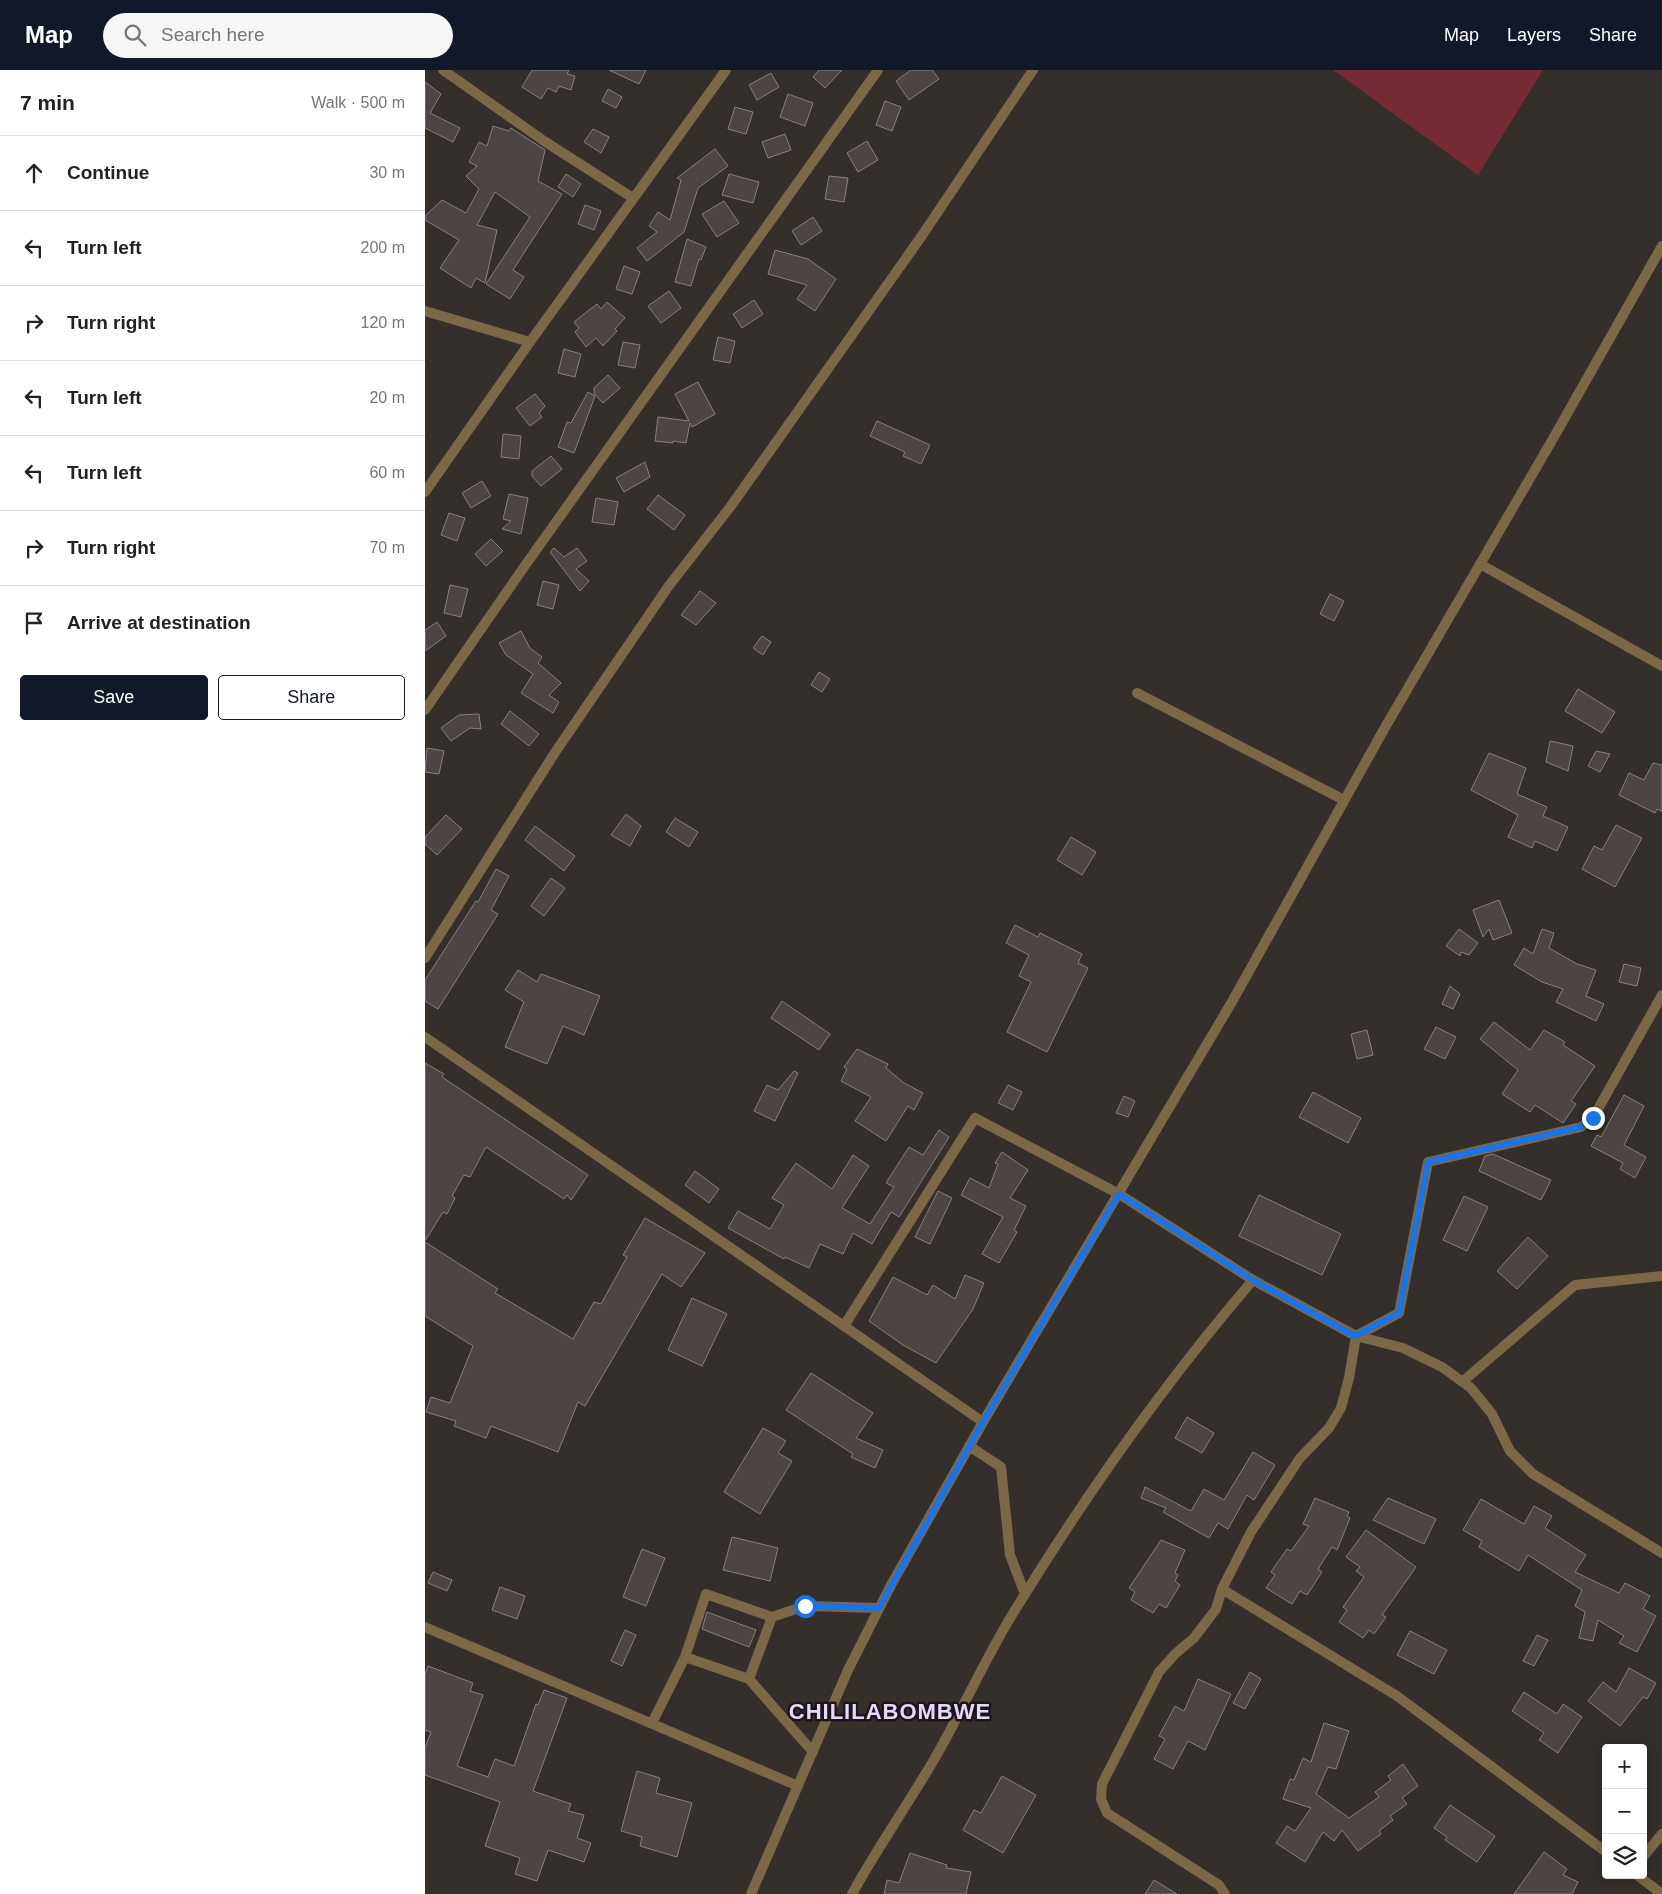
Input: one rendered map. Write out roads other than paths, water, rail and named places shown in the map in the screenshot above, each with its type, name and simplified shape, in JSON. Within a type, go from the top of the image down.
[{"type":"street","points":[[443,70],[544,141],[633,198]]},
{"type":"street","points":[[425,492],[530,342],[726,70]]},
{"type":"street","points":[[425,710],[523,568],[878,70]]},
{"type":"street","points":[[425,958],[559,746],[668,587],[731,506],[904,260],[1033,70]]},
{"type":"street","points":[[751,1894],[848,1670],[879,1608],[969,1446],[1233,1000],[1344,800],[1662,246]]},
{"type":"street","points":[[425,310],[530,342]]},
{"type":"street","points":[[1480,564],[1662,666]]},
{"type":"street","points":[[1137,693],[1344,800]]},
{"type":"street","points":[[1355,1336],[1399,1313],[1428,1162],[1581,1127],[1593,1118],[1662,995]]},
{"type":"street","points":[[425,1037],[983,1422]]},
{"type":"street","points":[[844,1326],[975,1118],[1119,1194],[1253,1280],[1355,1336],[1403,1348],[1442,1367],[1471,1388],[1492,1414],[1509,1451],[1533,1474],[1662,1553]]},
{"type":"street","points":[[1462,1382],[1575,1285],[1662,1276]]},
{"type":"street","points":[[852,1894],[878,1846],[933,1761],[1025,1594],[1088,1495],[1204,1337],[1253,1280]]},
{"type":"street","points":[[1225,1894],[1219,1885],[1107,1813],[1101,1799],[1102,1784],[1159,1672],[1175,1654],[1194,1638],[1215,1609],[1222,1589],[1251,1532],[1300,1458],[1329,1428],[1341,1408],[1349,1378],[1355,1336]]},
{"type":"street","points":[[969,1446],[1001,1467],[1009,1547],[1025,1594]]},
{"type":"street","points":[[1222,1589],[1397,1696],[1602,1849]]},
{"type":"street","points":[[652,1723],[685,1657],[706,1594],[772,1616],[805,1606],[879,1608]]},
{"type":"street","points":[[749,1679],[772,1616]]},
{"type":"street","points":[[425,1627],[799,1786]]},
{"type":"street","points":[[685,1657],[749,1679],[813,1752]]},
{"type":"street","points":[[1647,1852],[1662,1834]]},
{"type":"street","points":[[1642,1879],[1662,1894]]},
{"type":"district","name":"CHILILABOMBWE","points":[[890,1711]]}]
